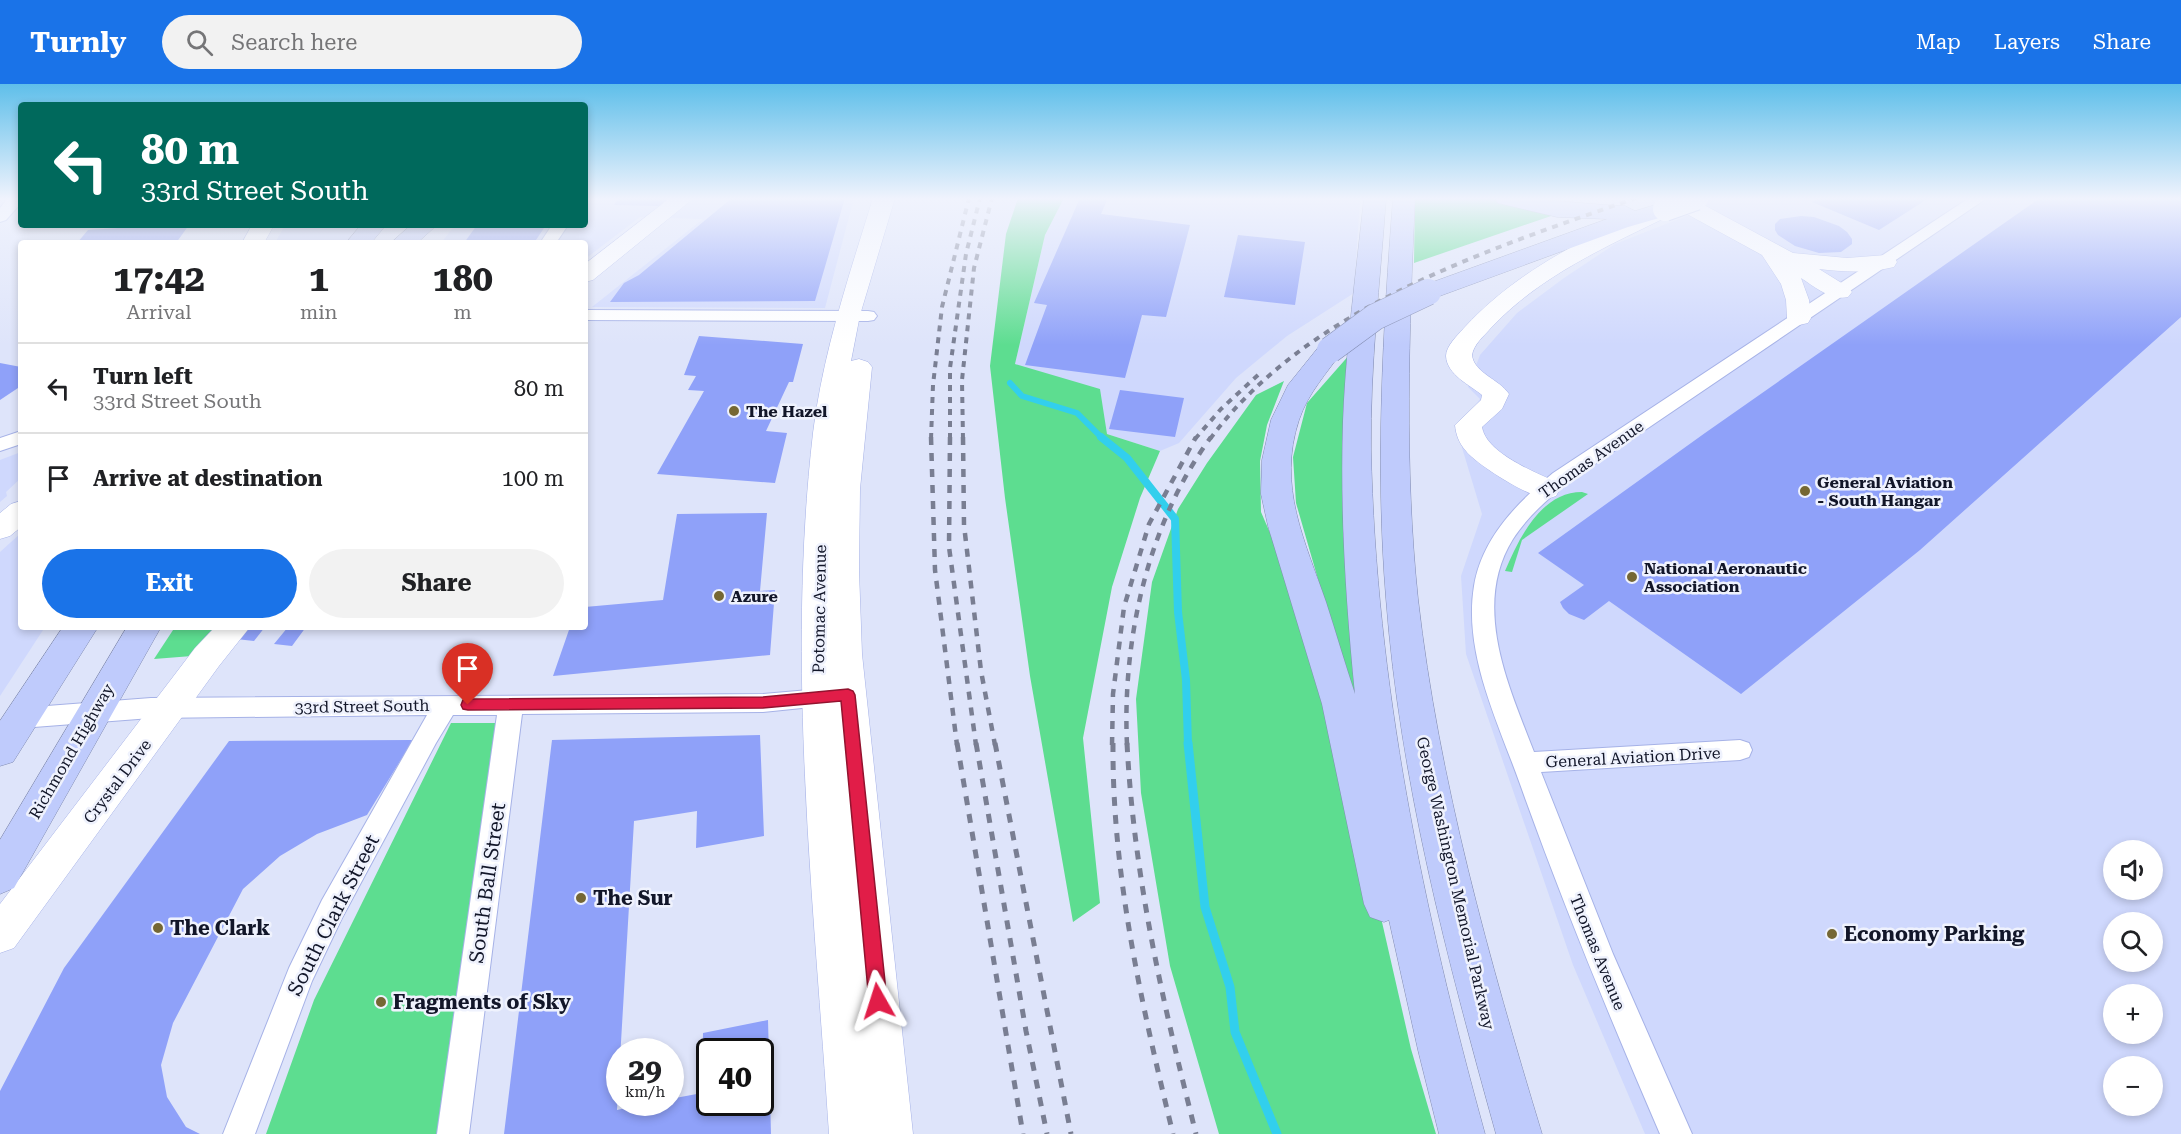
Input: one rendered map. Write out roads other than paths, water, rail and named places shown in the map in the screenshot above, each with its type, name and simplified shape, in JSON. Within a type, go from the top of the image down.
[{"type":"highway","points":[[1371,247],[1358,412],[1360,572],[1376,729],[1397,857],[1433,1021],[1462,1134]]},
{"type":"highway","name":"George Washington Memorial Parkway","points":[[1401,247],[1393,396],[1398,554],[1407,650],[1443,844],[1479,990],[1519,1134]]},
{"type":"highway","points":[[1433,1021],[1383,901],[1340,704],[1312,610],[1283,526],[1276,494],[1277,460],[1285,420],[1302,385],[1330,350],[1375,317],[1428,292],[1551,247]]},
{"type":"highway","points":[[0,751],[79,630]]},
{"type":"highway","name":"Richmond Highway","points":[[0,876],[142,630]]},
{"type":"street","points":[[588,273],[621,247]]},
{"type":"street","name":"Potomac Avenue","points":[[858,316],[873,247]]},
{"type":"street","name":"Potomac Avenue","points":[[884,247],[832,395],[822,488],[818,579],[891,1134]]},
{"type":"street","points":[[1546,489],[1485,454],[1468,433],[1468,425],[1493,403],[1496,393],[1463,366],[1460,350],[1489,315],[1531,280],[1586,247]]},
{"type":"street","points":[[1762,247],[1792,279],[1798,298],[1799,318]]},
{"type":"street","points":[[1764,247],[1840,292]]},
{"type":"street","name":"Thomas Avenue","points":[[1676,1134],[1579,906],[1491,662],[1484,633],[1484,602],[1490,566],[1504,534],[1523,510],[1546,489],[1908,247]]},
{"type":"street","points":[[1785,258],[1838,265],[1886,262]]},
{"type":"street","points":[[588,315],[858,316]]},
{"type":"street","points":[[0,445],[18,438]]},
{"type":"street","points":[[0,530],[18,514]]},
{"type":"street","name":"Crystal Drive","points":[[0,935],[207,657],[231,630]]},
{"type":"street","name":"Potomac Avenue","points":[[833,697],[850,1134]]},
{"type":"street","name":"33rd Street South","points":[[21,718],[94,711],[171,708],[763,703],[833,697]]},
{"type":"street","name":"South Ball Street","points":[[453,1134],[511,704]]},
{"type":"street","name":"South Clark Street","points":[[239,1134],[280,1021],[314,946],[446,705]]},
{"type":"street","name":"General Aviation Drive","points":[[1526,763],[1740,750]]},
{"type":"waterway","points":[[1010,383],[1022,396],[1077,413],[1101,437]]},
{"type":"waterway","points":[[1101,437],[1127,458],[1175,519],[1178,612],[1186,680],[1188,745]]},
{"type":"waterway","points":[[1188,743],[1205,907],[1230,987],[1235,1032],[1277,1134]]},
{"type":"railway","points":[[931,438],[933,385],[942,307],[957,247]]},
{"type":"railway","points":[[950,437],[950,368],[968,247]]},
{"type":"railway","points":[[963,439],[962,380],[974,268],[979,247]]},
{"type":"railway","points":[[1210,439],[1250,393],[1297,353],[1349,318],[1404,288],[1500,247]]},
{"type":"railway","points":[[1195,439],[1221,409],[1258,375]]},
{"type":"railway","points":[[950,437],[949,547],[976,745]]},
{"type":"railway","points":[[963,437],[964,525],[981,671],[995,745]]},
{"type":"railway","points":[[1112,745],[1113,694],[1124,607],[1149,524],[1196,437]]},
{"type":"railway","points":[[1127,743],[1129,664],[1144,584],[1155,544],[1171,506],[1189,471],[1211,437]]},
{"type":"railway","points":[[931,438],[935,570],[957,745]]},
{"type":"railway","points":[[957,743],[1023,1134]]},
{"type":"railway","points":[[976,743],[1026,1031],[1047,1134]]},
{"type":"railway","points":[[995,743],[1071,1134]]},
{"type":"railway","points":[[1113,743],[1114,793],[1123,891],[1150,1038],[1173,1134]]},
{"type":"railway","points":[[1127,743],[1143,892],[1172,1037],[1196,1134]]},
{"type":"place","name":"The Hazel","points":[[734,411]]},
{"type":"place","name":"General Aviation - South Hangar","points":[[1805,491]]},
{"type":"place","name":"National Aeronautic Association","points":[[1632,577]]},
{"type":"place","name":"Azure","points":[[719,596]]},
{"type":"place","name":"The Sur","points":[[581,898]]},
{"type":"place","name":"The Clark","points":[[158,928]]},
{"type":"place","name":"Economy Parking","points":[[1832,934]]},
{"type":"place","name":"Fragments of Sky","points":[[381,1002]]}]
